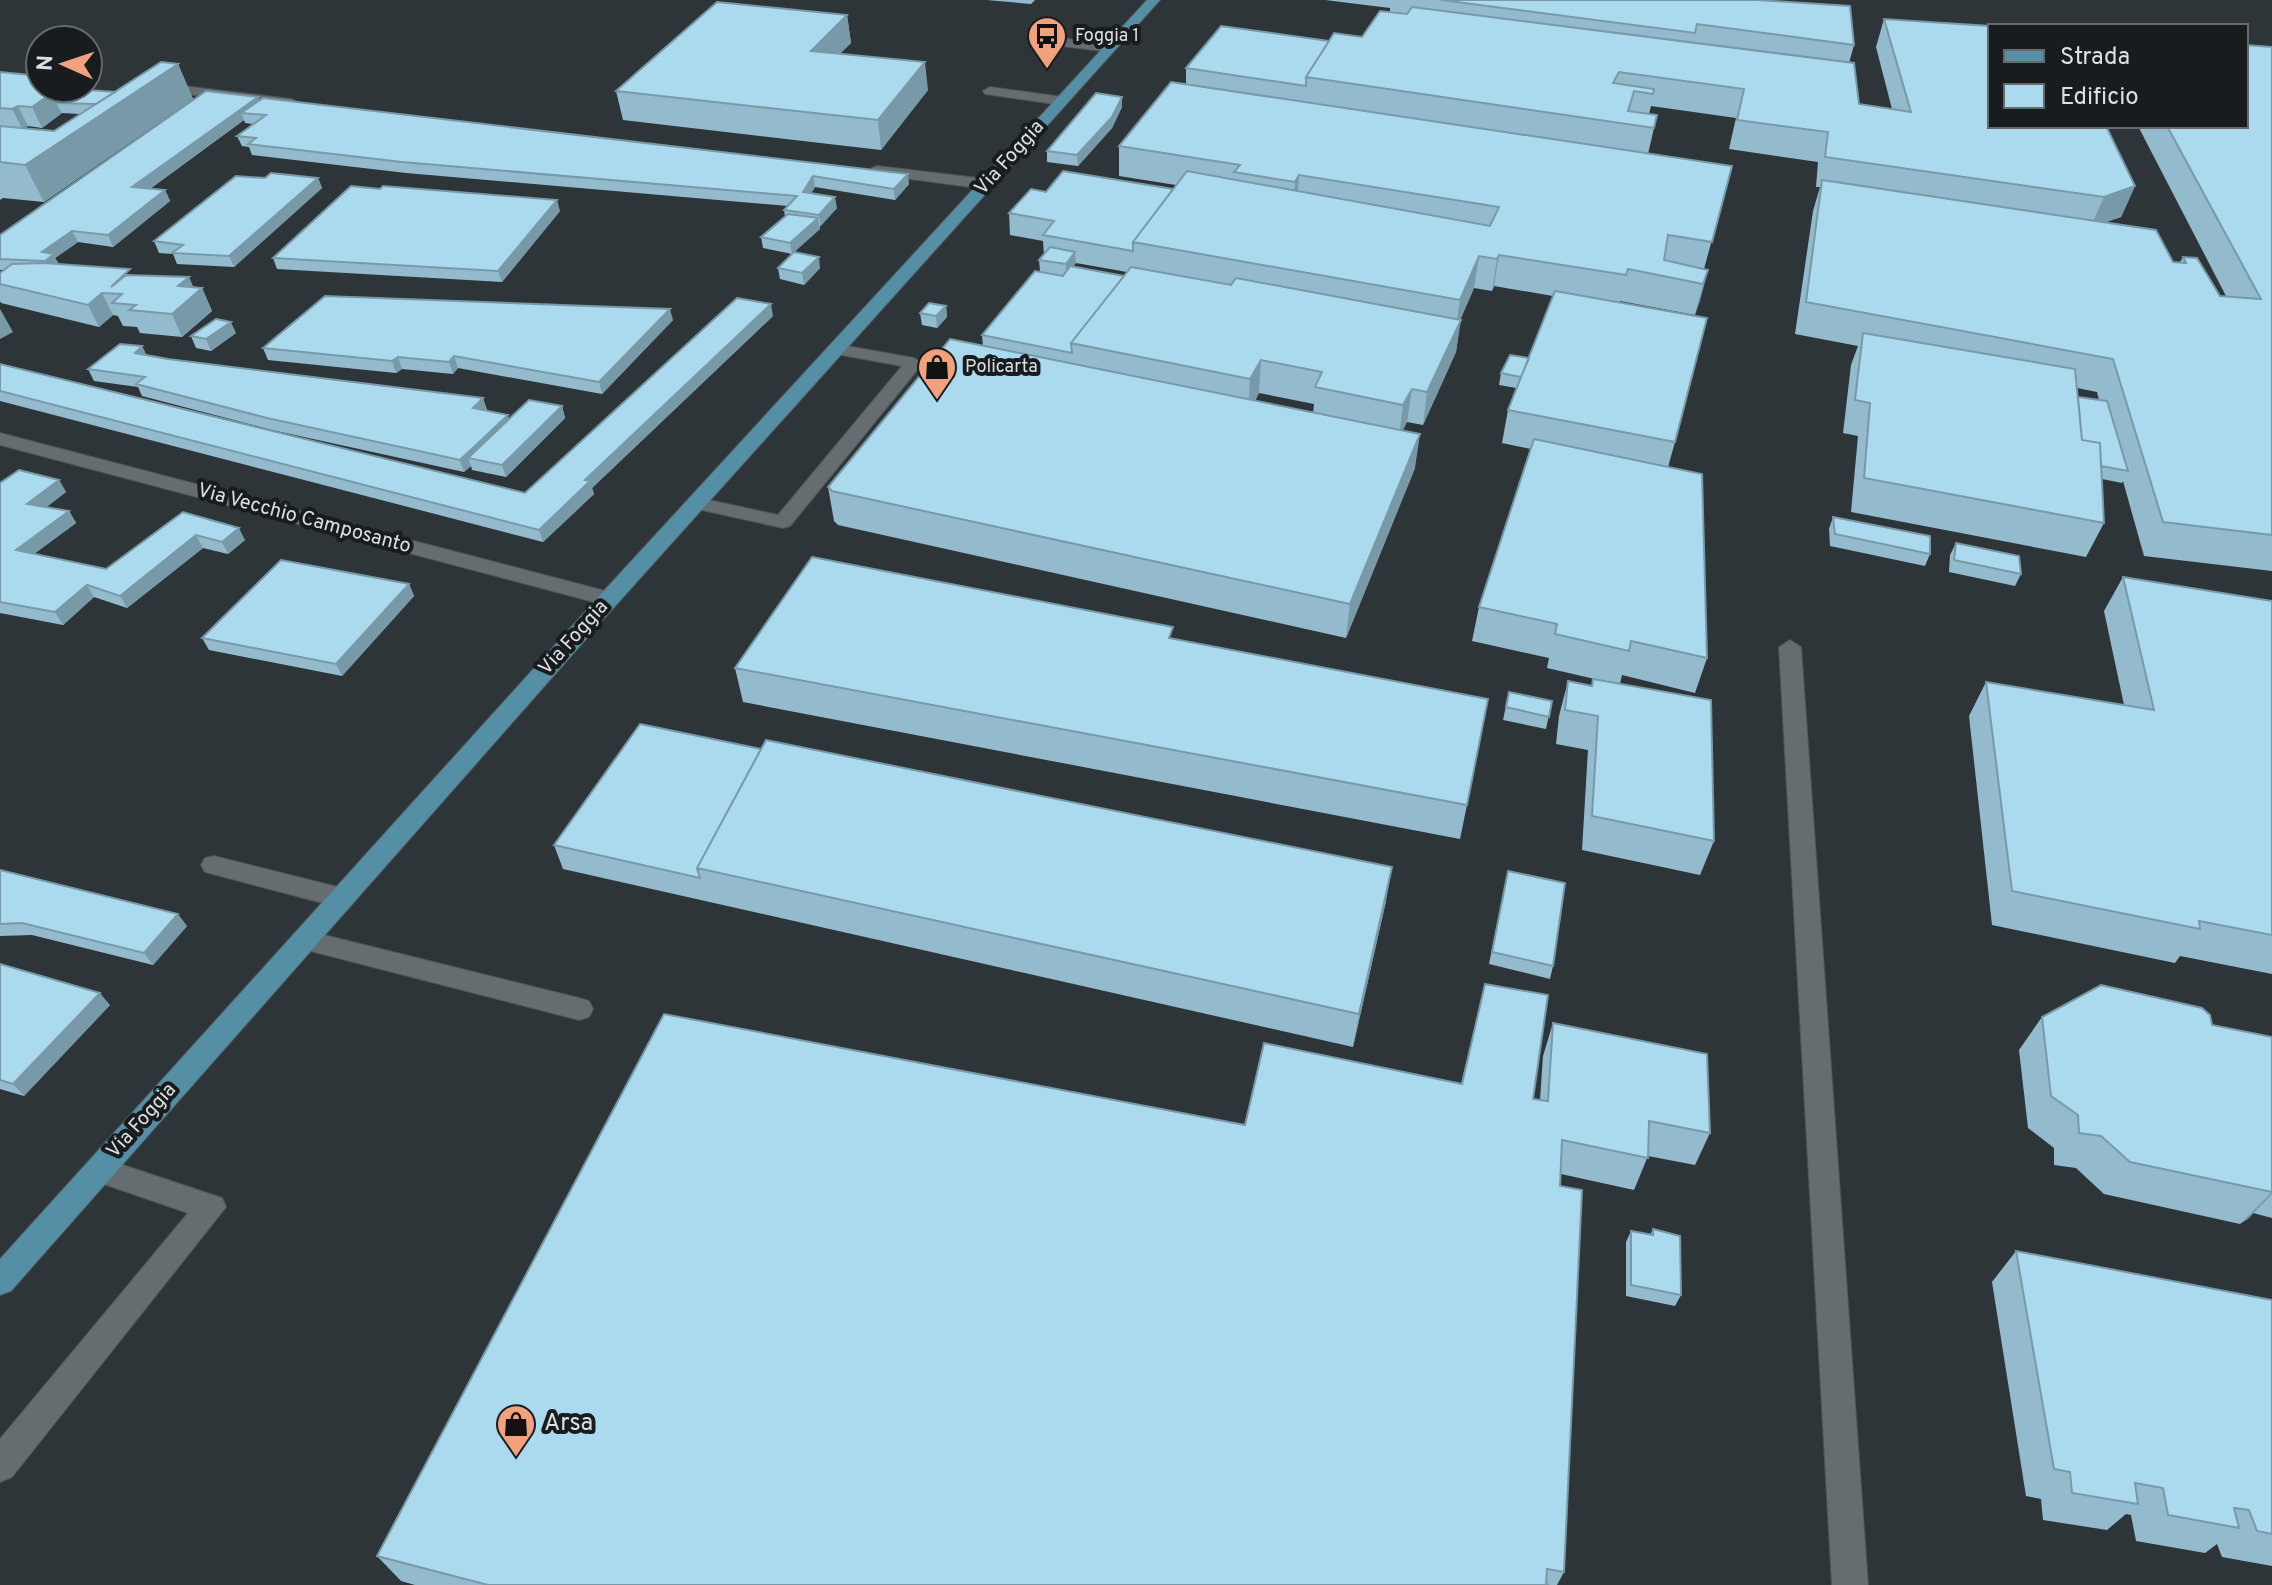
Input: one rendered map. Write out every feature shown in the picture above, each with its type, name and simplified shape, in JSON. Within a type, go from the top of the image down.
[{"type":"main road","name":"Via Foggia","points":[[0,1281],[695,503],[1154,0]]},
{"type":"street","points":[[1042,40],[1110,48]]},
{"type":"street","points":[[153,87],[310,105]]},
{"type":"street","points":[[990,91],[1062,101]]},
{"type":"street","points":[[862,169],[986,184]]},
{"type":"street","points":[[695,503],[783,522],[914,363],[836,349]]},
{"type":"street","name":"Via Vecchio Camposanto","points":[[0,439],[609,599]]},
{"type":"street","points":[[1790,647],[1850,1585]]},
{"type":"street","points":[[214,865],[342,898]]},
{"type":"street","points":[[304,940],[579,1009]]},
{"type":"street","points":[[0,1465],[211,1207],[99,1170]]},
{"type":"building","points":[[1441,0],[1758,0],[1850,6],[1854,45],[1697,24],[1695,33]]},
{"type":"building","points":[[717,2],[847,15],[811,51],[925,62],[878,120],[616,91]]},
{"type":"building","points":[[1412,7],[1854,63],[1859,104],[1911,112],[1884,19],[1988,26],[1988,128],[2107,128],[2135,186],[2104,197],[1825,157],[1828,132],[1737,120],[1744,89],[1619,72],[1613,83],[1654,89],[1653,94],[1634,91],[1628,111],[1657,115],[1654,128],[1306,77],[1334,33],[1362,37],[1380,11],[1407,14]]},
{"type":"building","points":[[1221,26],[1329,41],[1306,77],[1306,86],[1186,68]]},
{"type":"building","points":[[2248,45],[2272,47],[2272,535],[2163,522],[2113,359],[1806,302],[1822,180],[2156,230],[2173,262],[2186,263],[2183,257],[2197,258],[2220,296],[2261,299],[2168,128],[2248,128]]},
{"type":"building","points":[[161,62],[178,64],[25,165],[0,162],[0,126],[54,131],[96,104],[104,104],[104,99]]},
{"type":"building","points":[[0,72],[24,74],[24,104],[36,104],[32,107],[0,108]]},
{"type":"building","points":[[1171,82],[1732,166],[1712,242],[1668,235],[1664,260],[1708,270],[1703,284],[1628,269],[1626,275],[1499,255],[1497,259],[1479,256],[1460,300],[1133,242],[1187,171],[1490,226],[1499,207],[1299,175],[1295,182],[1234,172],[1240,165],[1119,146]]},
{"type":"building","points":[[104,91],[115,92],[104,99]]},
{"type":"building","points":[[206,91],[258,97],[132,187],[165,190],[108,235],[72,231],[42,252],[54,254],[45,261],[0,259],[0,235]]},
{"type":"building","points":[[1096,93],[1122,97],[1112,117],[1077,155],[1047,151]]},
{"type":"building","points":[[263,98],[908,174],[894,189],[813,176],[803,192],[835,197],[819,215],[784,210],[797,196],[402,162],[248,144],[256,138],[237,136],[266,115],[241,113]]},
{"type":"building","points":[[1063,171],[1173,189],[1133,242],[1133,251],[1043,235],[1054,221],[1009,213],[1031,189],[1046,192]]},
{"type":"building","points":[[271,173],[318,178],[229,256],[172,253],[183,245],[154,241],[236,176],[265,178]]},
{"type":"building","points":[[351,186],[557,200],[498,271],[273,258]]},
{"type":"building","points":[[788,214],[818,218],[790,243],[761,237]]},
{"type":"building","points":[[1050,247],[1075,252],[1066,264],[1039,260]]},
{"type":"building","points":[[794,252],[819,257],[802,273],[778,268]]},
{"type":"building","points":[[12,264],[130,269],[111,287],[126,275],[189,277],[178,286],[202,288],[172,314],[129,310],[136,305],[112,303],[122,294],[102,293],[88,305],[0,284],[0,273]]},
{"type":"building","points":[[1070,266],[1124,276],[1071,343],[1072,353],[982,335],[1035,271],[1063,276]]},
{"type":"building","points":[[1131,267],[1231,285],[1236,278],[1461,320],[1427,392],[1412,389],[1403,405],[1315,387],[1322,372],[1261,360],[1250,379],[1071,343]]},
{"type":"building","points":[[1555,291],[1707,318],[1675,442],[1508,410]]},
{"type":"building","points":[[325,296],[670,309],[599,382],[454,356],[449,362],[398,357],[392,361],[263,348]]},
{"type":"building","points":[[737,298],[771,304],[585,480],[590,481],[539,530],[0,391],[0,364],[525,493]]},
{"type":"building","points":[[929,303],[946,306],[936,316],[920,313]]},
{"type":"building","points":[[216,319],[231,322],[206,339],[191,336]]},
{"type":"building","points":[[1863,333],[2075,369],[2082,440],[2100,443],[2104,523],[1864,478],[1870,403],[1855,400]]},
{"type":"building","points":[[950,339],[1420,434],[1350,604],[832,491],[828,487]]},
{"type":"building","points":[[120,344],[142,346],[135,353],[168,359],[483,398],[473,408],[508,415],[460,460],[267,418],[136,384],[145,377],[88,369]]},
{"type":"building","points":[[1510,355],[1529,358],[1521,377],[1501,373]]},
{"type":"building","points":[[2078,397],[2107,401],[2128,471],[2101,466],[2100,443],[2082,440]]},
{"type":"building","points":[[529,400],[562,406],[502,465],[468,458]]},
{"type":"building","points":[[1534,439],[1702,474],[1707,658],[1631,641],[1629,651],[1555,634],[1557,624],[1479,607]]},
{"type":"building","points":[[19,470],[59,480],[27,504],[69,511],[16,550],[106,569],[183,512],[239,528],[222,542],[196,535],[120,596],[87,585],[55,612],[0,602],[0,483]]},
{"type":"building","points":[[1833,517],[1930,536],[1930,554],[1835,534]]},
{"type":"building","points":[[1956,543],[2019,556],[2021,574],[1954,560]]},
{"type":"building","points":[[812,557],[1173,627],[1169,638],[1488,699],[1467,805],[735,668]]},
{"type":"building","points":[[281,560],[409,584],[336,664],[202,638]]},
{"type":"building","points":[[2123,577],[2272,601],[2272,935],[2199,921],[2200,929],[2012,891],[1986,682],[2154,710]]},
{"type":"building","points":[[1593,679],[1711,700],[1714,841],[1592,816],[1598,716],[1565,710],[1568,681],[1592,686]]},
{"type":"building","points":[[1509,692],[1552,701],[1549,717],[1506,707]]},
{"type":"building","points":[[640,724],[761,749],[697,868],[700,878],[554,845]]},
{"type":"building","points":[[766,740],[1392,867],[1359,1014],[697,868]]},
{"type":"building","points":[[0,870],[178,914],[144,953],[22,923],[0,924]]},
{"type":"building","points":[[1508,871],[1565,883],[1553,966],[1492,952]]},
{"type":"building","points":[[0,964],[100,993],[13,1084],[0,1080]]},
{"type":"building","points":[[1485,984],[1548,995],[1533,1099],[1548,1101],[1553,1023],[1707,1054],[1710,1133],[1649,1121],[1648,1158],[1562,1140],[1560,1186],[1582,1190],[1564,1572],[1547,1569],[1546,1584],[1549,1585],[488,1585],[377,1556],[664,1014],[1245,1125],[1264,1043],[1462,1084]]},
{"type":"building","points":[[2101,985],[2202,1008],[2210,1015],[2212,1025],[2272,1037],[2272,1192],[2130,1162],[2101,1136],[2079,1133],[2078,1115],[2051,1096],[2042,1017]]},
{"type":"building","points":[[1653,1229],[1680,1236],[1681,1295],[1631,1285],[1631,1231],[1653,1235]]},
{"type":"building","points":[[2016,1251],[2272,1300],[2272,1534],[2257,1531],[2249,1510],[2234,1508],[2239,1528],[2168,1515],[2163,1488],[2135,1483],[2138,1504],[2072,1493],[2070,1472],[2054,1469]]},
{"type":"place","name":"Foggia 1","points":[[1047,70]]},
{"type":"place","name":"Policarta","points":[[937,401]]},
{"type":"place","name":"Arsa","points":[[516,1458]]}]
